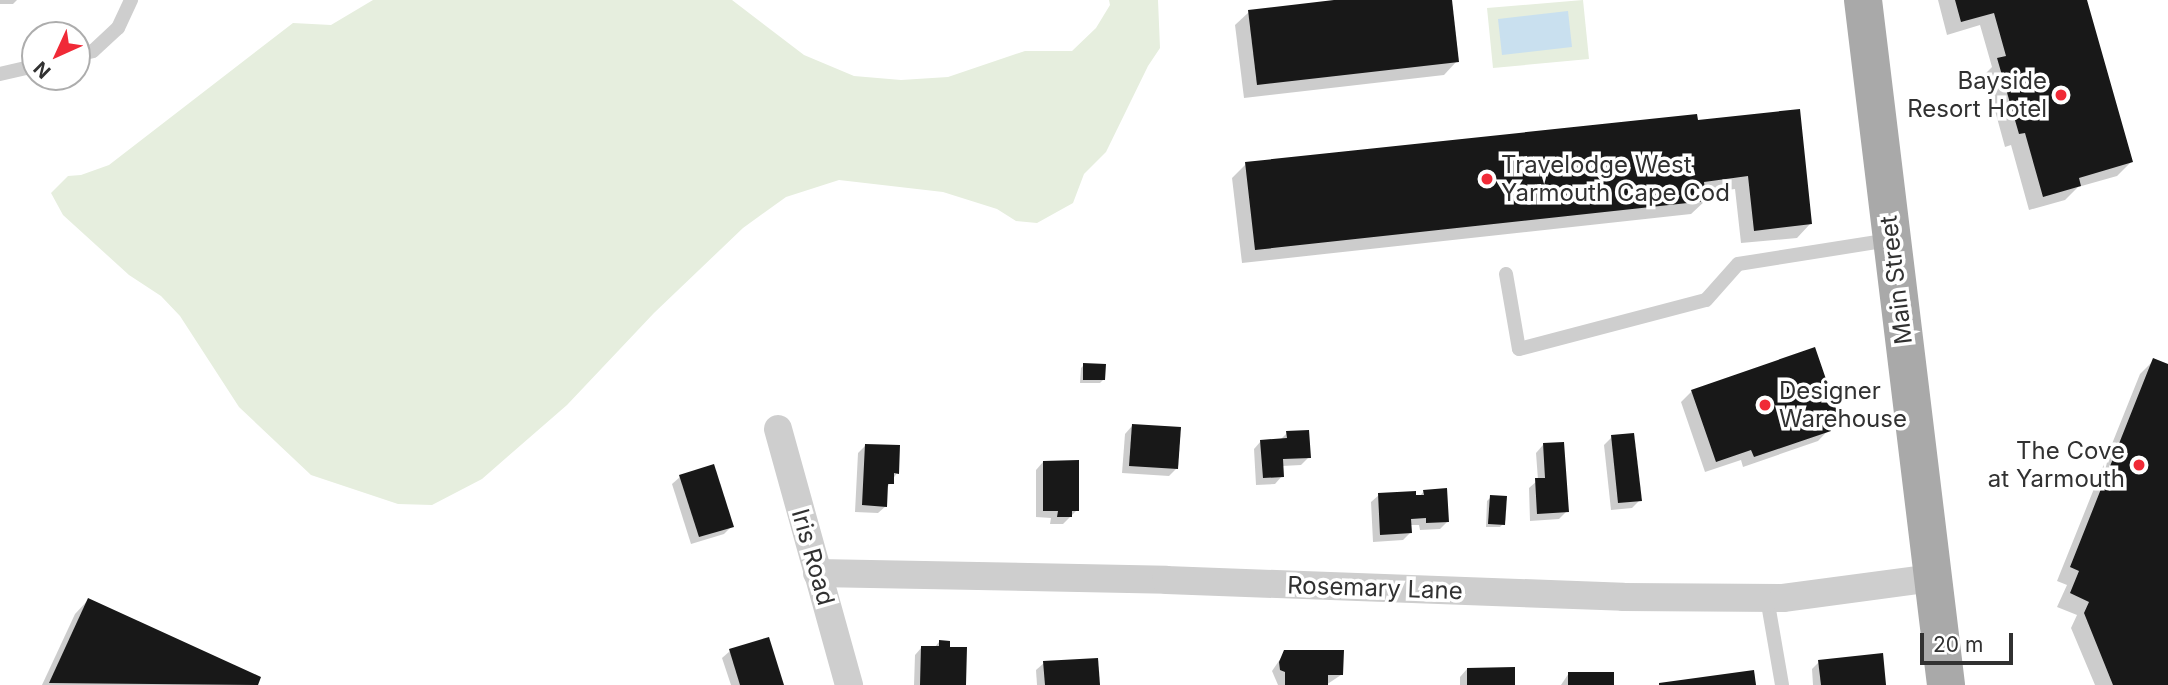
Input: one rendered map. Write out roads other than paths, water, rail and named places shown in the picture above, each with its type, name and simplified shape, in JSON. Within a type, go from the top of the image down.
[{"type":"main road","name":"Main Street","points":[[1863,0],[1946,685]]},
{"type":"street","name":"Iris Road","points":[[778,429],[849,685]]},
{"type":"street","name":"Rosemary Lane","points":[[817,573],[1166,580],[1609,597],[1767,598],[1877,588],[1932,578]]},
{"type":"lane","points":[[91,52],[118,28],[131,0]]},
{"type":"lane","points":[[0,74],[21,69]]},
{"type":"lane","points":[[1506,274],[1519,349],[1706,300],[1738,264],[1891,240]]},
{"type":"lane","points":[[1767,598],[1782,685]]},
{"type":"water","points":[[1568,11],[1572,47],[1502,55],[1498,19]]},
{"type":"place","name":"Bayside Resort Hotel","points":[[2061,95]]},
{"type":"place","name":"Travelodge West Yarmouth Cape Cod","points":[[1487,179]]},
{"type":"place","name":"Designer Warehouse","points":[[1765,405]]},
{"type":"place","name":"The Cove at Yarmouth","points":[[2139,465]]}]
